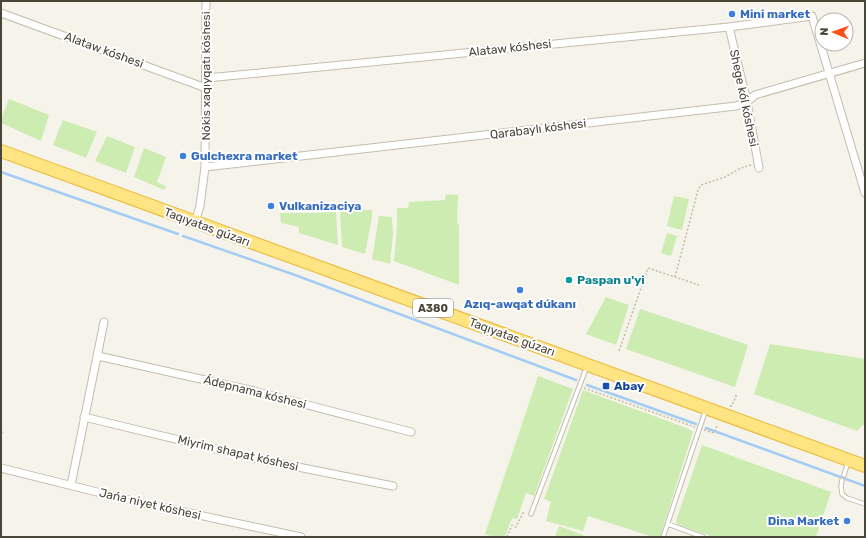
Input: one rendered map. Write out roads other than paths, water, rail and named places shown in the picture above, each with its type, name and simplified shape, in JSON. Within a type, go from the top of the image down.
[{"type":"highway","name":"Taqıyatas gúzarı","points":[[1,151],[865,466]]},
{"type":"street","name":"Nókis xaqıyqatı kóshesi","points":[[195,222],[200,206],[205,168],[206,1]]},
{"type":"street","name":"Alataw kóshesi","points":[[1,13],[206,88]]},
{"type":"street","name":"Alataw kóshesi","points":[[206,78],[729,27],[812,16],[830,73]]},
{"type":"street","name":"Shege kól kóshesi","points":[[729,27],[747,102],[758,165]]},
{"type":"street","name":"Qarabaylı kóshesi","points":[[205,168],[736,106],[747,102],[755,95],[865,63]]},
{"type":"street","points":[[830,73],[865,193]]},
{"type":"street","points":[[70,485],[104,322]]},
{"type":"street","name":"Ádepnama kóshesi","points":[[98,356],[254,391],[411,432]]},
{"type":"street","name":"Miyrim shapat kóshesi","points":[[84,417],[258,459],[393,486]]},
{"type":"street","name":"Jańa niyet kóshesi","points":[[1,468],[128,500],[301,537]]},
{"type":"lane","points":[[531,514],[587,365]]},
{"type":"lane","points":[[663,537],[706,408]]},
{"type":"lane","points":[[844,474],[849,460]]},
{"type":"lane","points":[[842,480],[842,494],[847,498],[865,504]]},
{"type":"lane","points":[[668,524],[703,537]]},
{"type":"waterway","points":[[1,172],[178,234]]},
{"type":"waterway","points":[[183,236],[295,275],[576,380]]},
{"type":"waterway","points":[[587,385],[696,424]]},
{"type":"waterway","points":[[706,428],[865,486]]},
{"type":"place","name":"Mini market","points":[[732,14]]},
{"type":"place","name":"Gulchexra market","points":[[183,156]]},
{"type":"place","name":"Vulkanizaciya","points":[[271,206]]},
{"type":"place","name":"Paspan u'yi","points":[[569,280]]},
{"type":"place","name":"Azıq-awqat dúkanı","points":[[520,290]]},
{"type":"place","name":"Abay","points":[[606,386]]},
{"type":"place","name":"Dina Market","points":[[847,521]]}]
